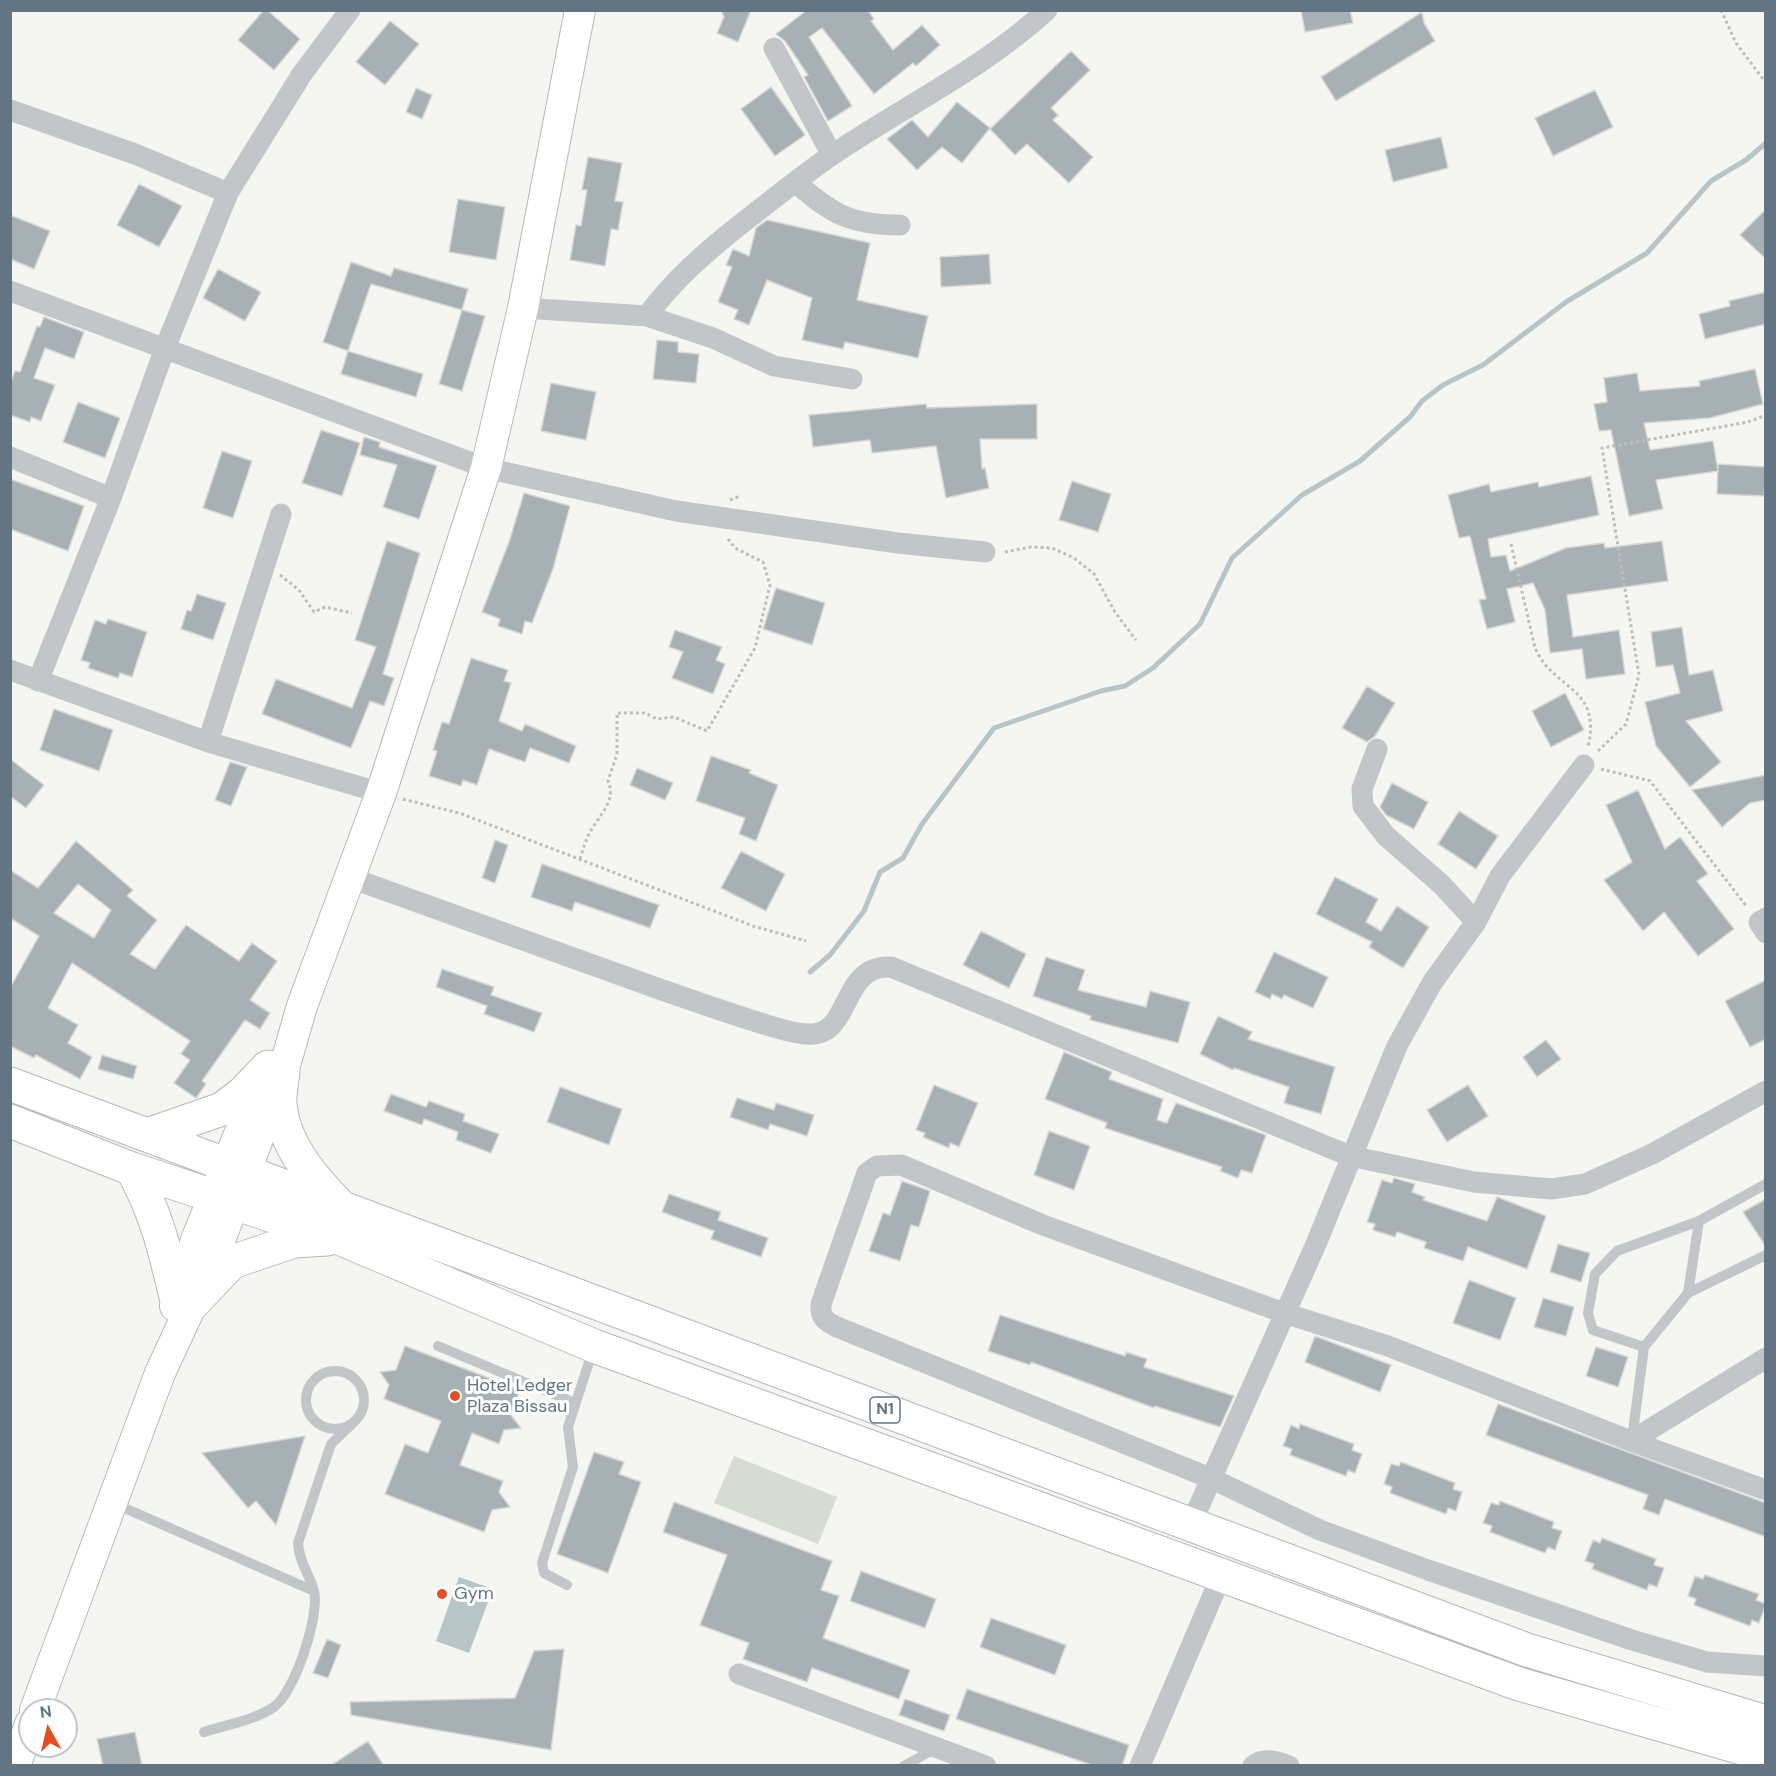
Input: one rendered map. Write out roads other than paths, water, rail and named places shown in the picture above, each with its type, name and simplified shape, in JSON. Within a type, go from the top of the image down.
[{"type":"main road","points":[[132,1169],[150,1203],[184,1300],[232,1262],[340,1223],[288,1135],[275,1070],[222,1109],[147,1135]]},
{"type":"main road","name":"N1","points":[[10,1084],[236,1167],[340,1223],[594,1346],[1519,1684],[1766,1755]]},
{"type":"main road","name":"N1","points":[[10,1120],[132,1169],[224,1200],[340,1223],[1191,1524],[1527,1650],[1766,1722]]},
{"type":"street","points":[[38,681],[111,498],[165,348],[228,193],[302,74],[350,10]]},
{"type":"street","points":[[39,1698],[160,1373],[184,1300],[351,878],[381,793],[486,468],[523,308],[580,10]]},
{"type":"street","points":[[647,316],[658,300],[712,247],[795,182],[832,155],[977,65],[1047,10]]},
{"type":"street","points":[[774,48],[832,155]]},
{"type":"street","points":[[10,110],[135,154],[228,193]]},
{"type":"street","points":[[795,182],[832,212],[869,225],[900,225]]},
{"type":"street","points":[[10,291],[486,468],[619,500],[729,519],[898,543],[985,552]]},
{"type":"street","points":[[523,308],[647,316],[713,338],[774,366],[852,378]]},
{"type":"street","points":[[10,457],[111,498]]},
{"type":"street","points":[[208,742],[281,514]]},
{"type":"street","points":[[10,670],[208,742],[381,793]]},
{"type":"street","points":[[1377,749],[1362,789],[1363,806],[1386,836],[1442,885],[1476,922]]},
{"type":"street","points":[[1191,1524],[1316,1244],[1377,1090],[1406,1028],[1432,983],[1476,922],[1500,876],[1584,765]]},
{"type":"street","points":[[351,878],[704,1005],[786,1031],[809,1035],[824,1032],[837,1019],[864,972],[877,966],[891,967],[1350,1156],[1474,1182],[1551,1189],[1585,1184],[1652,1154],[1766,1091]]},
{"type":"street","points":[[1766,1490],[1631,1441],[1388,1346],[1284,1312],[1043,1225],[901,1165],[877,1166],[867,1173],[861,1184],[821,1304],[820,1314],[825,1320],[1210,1478],[1320,1530],[1632,1640],[1707,1662],[1766,1666]]},
{"type":"street","points":[[1631,1441],[1766,1358]]},
{"type":"street","points":[[1140,1766],[1222,1574]]},
{"type":"street","points":[[739,1674],[987,1766]]},
{"type":"street","points":[[1253,1766],[1257,1762],[1274,1760],[1288,1766]]},
{"type":"lane","points":[[1644,1347],[1593,1330],[1588,1313],[1595,1274],[1617,1251],[1699,1221],[1766,1184]]},
{"type":"lane","points":[[1688,1293],[1699,1221]]},
{"type":"lane","points":[[1631,1441],[1644,1347],[1688,1293],[1766,1255]]},
{"type":"lane","points":[[438,1346],[575,1403]]},
{"type":"lane","points":[[567,1585],[544,1573],[542,1563],[573,1467],[568,1427],[594,1346]]},
{"type":"lane","points":[[204,1732],[275,1706],[287,1692],[313,1626],[314,1591],[298,1558],[298,1543],[331,1444],[352,1424],[359,1417],[364,1402],[362,1387],[352,1376],[338,1371],[317,1377],[310,1384],[306,1401],[314,1420],[325,1427],[337,1429],[352,1424]]},
{"type":"lane","points":[[112,1503],[314,1591]]},
{"type":"lane","points":[[904,1766],[937,1747]]},
{"type":"waterway","points":[[810,972],[830,955],[864,911],[880,872],[903,858],[922,824],[994,728],[1101,691],[1125,686],[1153,668],[1200,624],[1232,558],[1302,495],[1360,461],[1410,417],[1422,401],[1443,385],[1483,365],[1566,302],[1647,253],[1711,181],[1746,160],[1766,143]]},
{"type":"place","name":"Hotel Ledger Plaza Bissau","points":[[455,1396]]},
{"type":"place","name":"Gym","points":[[442,1594]]}]
